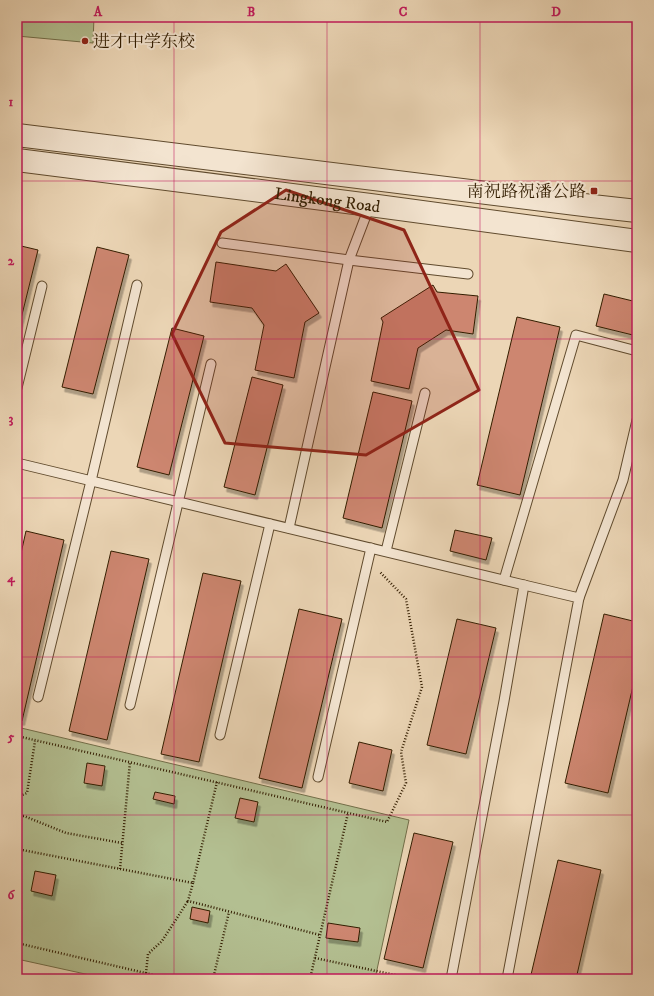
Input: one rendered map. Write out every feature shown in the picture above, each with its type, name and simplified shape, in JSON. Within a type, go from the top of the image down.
[{"type":"street","name":"Lingkong Road","points":[[17,135],[576,204],[637,210]]},
{"type":"street","name":"Lingkong Road","points":[[17,160],[637,241]]},
{"type":"lane","points":[[289,528],[349,260],[370,205]]},
{"type":"lane","points":[[222,243],[468,274]]},
{"type":"lane","points":[[38,697],[92,481],[137,284]]},
{"type":"lane","points":[[17,388],[42,286]]},
{"type":"lane","points":[[504,580],[576,335],[637,351]]},
{"type":"lane","points":[[130,705],[211,364]]},
{"type":"lane","points":[[386,552],[425,393]]},
{"type":"lane","points":[[508,979],[580,598],[623,480],[637,420]]},
{"type":"lane","points":[[17,463],[580,598]]},
{"type":"lane","points":[[220,735],[270,524]]},
{"type":"lane","points":[[318,777],[371,548]]},
{"type":"lane","points":[[451,979],[504,701],[524,584]]},
{"type":"path","points":[[17,736],[387,822],[406,783],[401,752],[422,687],[406,599],[368,561]]},
{"type":"path","points":[[17,796],[27,793],[35,740]]},
{"type":"path","points":[[120,869],[130,762]]},
{"type":"path","points":[[146,973],[148,954],[162,941],[188,901],[217,782]]},
{"type":"path","points":[[310,979],[348,813]]},
{"type":"path","points":[[17,816],[24,816],[66,833],[122,843]]},
{"type":"path","points":[[17,849],[193,883]]},
{"type":"path","points":[[188,901],[320,935]]},
{"type":"path","points":[[213,979],[230,912]]},
{"type":"path","points":[[17,943],[172,979]]},
{"type":"path","points":[[315,958],[414,979]]},
{"type":"highlighted area","points":[[286,190],[404,230],[479,390],[366,455],[225,443],[172,334],[221,232]]},
{"type":"green space","points":[[17,17],[94,17],[93,43],[17,36]]},
{"type":"green space","points":[[17,727],[409,820],[375,979],[108,979],[17,959]]},
{"type":"building","points":[[17,245],[38,250],[17,335]]},
{"type":"building","points":[[97,247],[129,255],[93,394],[62,387]]},
{"type":"building","points":[[216,262],[276,271],[286,264],[319,313],[305,322],[294,378],[255,370],[264,325],[252,308],[210,302]]},
{"type":"building","points":[[433,285],[437,292],[478,296],[473,334],[446,330],[418,348],[409,389],[371,381],[383,322],[381,318]]},
{"type":"building","points":[[604,294],[637,302],[637,336],[596,326]]},
{"type":"building","points":[[517,317],[560,327],[520,495],[477,485]]},
{"type":"building","points":[[172,328],[204,336],[169,475],[137,467]]},
{"type":"building","points":[[252,377],[283,385],[255,495],[224,487]]},
{"type":"building","points":[[373,392],[412,401],[382,528],[343,518]]},
{"type":"building","points":[[455,530],[492,538],[486,560],[450,551]]},
{"type":"building","points":[[26,531],[64,540],[22,721],[17,720],[17,571]]},
{"type":"building","points":[[111,551],[149,559],[107,740],[69,731]]},
{"type":"building","points":[[203,573],[241,581],[199,762],[161,754]]},
{"type":"building","points":[[299,609],[342,619],[302,788],[259,778]]},
{"type":"building","points":[[604,614],[637,622],[637,669],[608,793],[565,783]]},
{"type":"building","points":[[457,619],[496,628],[466,754],[427,745]]},
{"type":"building","points":[[359,742],[392,750],[383,791],[349,783]]},
{"type":"building","points":[[87,763],[105,766],[102,786],[84,783]]},
{"type":"building","points":[[155,792],[175,796],[174,804],[153,799]]},
{"type":"building","points":[[240,798],[258,802],[254,822],[235,818]]},
{"type":"building","points":[[414,833],[453,842],[423,968],[384,959]]},
{"type":"building","points":[[558,860],[601,870],[576,979],[530,979]]},
{"type":"building","points":[[35,871],[56,875],[52,896],[31,891]]},
{"type":"building","points":[[192,907],[210,911],[208,923],[190,919]]},
{"type":"building","points":[[328,923],[360,928],[358,942],[326,938]]},
{"type":"place","name":"进才中学东校","points":[[85,41]]},
{"type":"place","name":"南祝路祝潘公路","points":[[594,191]]}]
